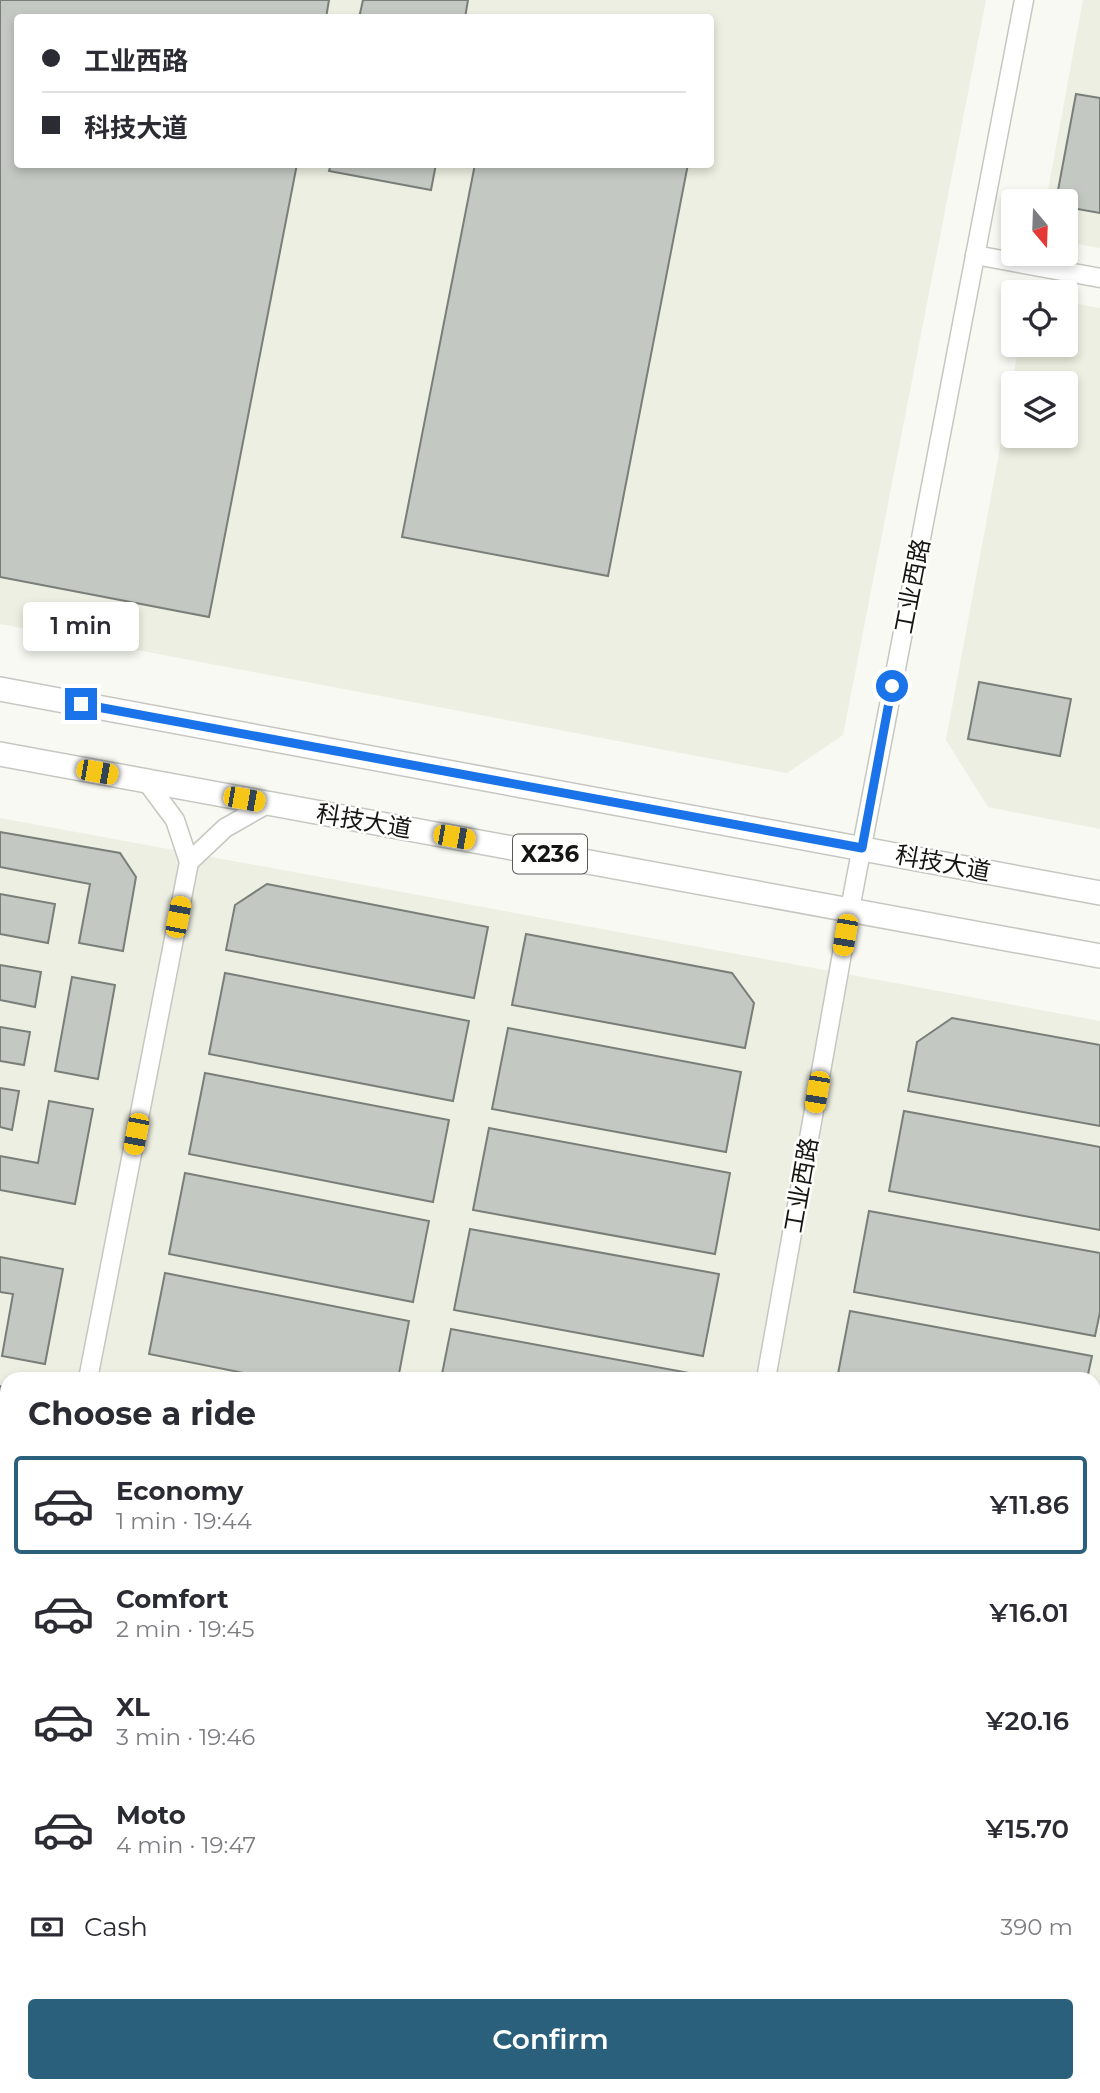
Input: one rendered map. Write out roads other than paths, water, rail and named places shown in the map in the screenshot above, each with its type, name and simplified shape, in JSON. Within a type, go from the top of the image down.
[{"type":"main road","name":"科技大道","points":[[0,690],[1100,893]]},
{"type":"main road","name":"科技大道","points":[[0,754],[1100,956]]},
{"type":"street","name":"工业西路","points":[[767,1372],[850,909],[1024,0]]},
{"type":"street","points":[[975,255],[1100,278]]},
{"type":"street","points":[[89,1372],[189,862],[175,820],[146,781]]},
{"type":"street","points":[[189,862],[226,828],[269,803]]}]
